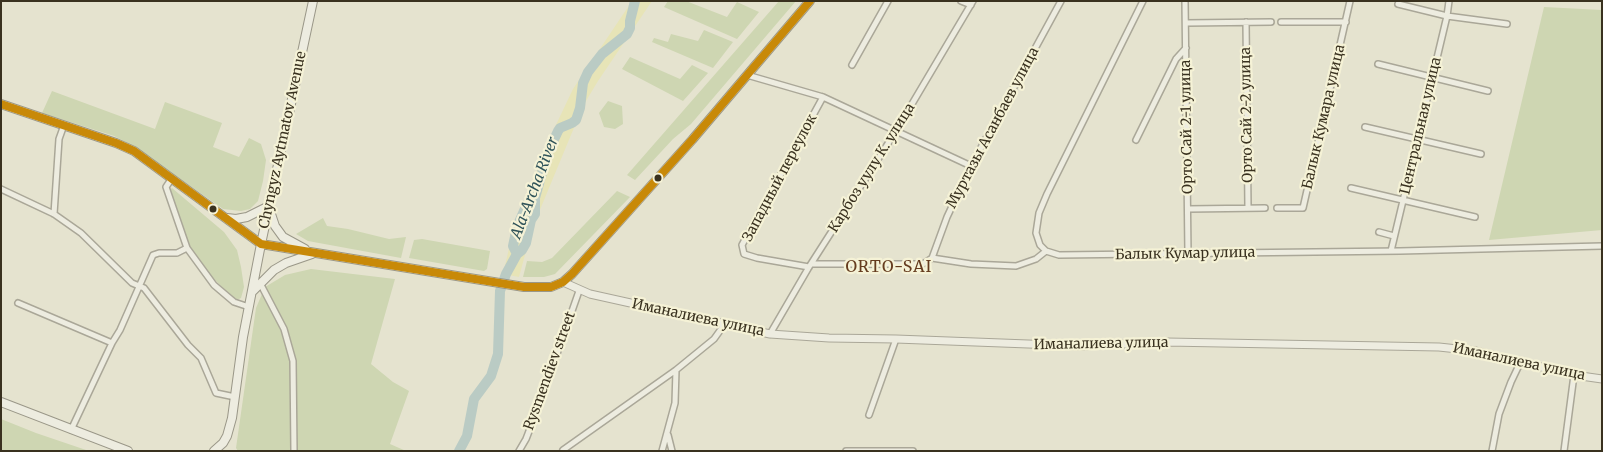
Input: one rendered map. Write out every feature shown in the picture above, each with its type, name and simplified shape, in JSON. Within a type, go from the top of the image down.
[{"type":"main road","name":"Chyngyz Aytmatov Avenue","points":[[214,451],[223,443],[230,429],[261,244],[313,1]]},
{"type":"main road","points":[[1,104],[124,146],[149,161],[261,244],[524,287],[551,287],[563,282],[583,262],[810,1]]},
{"type":"main road","points":[[227,218],[247,217],[269,206],[275,226],[283,237],[314,253]]},
{"type":"main road","points":[[252,292],[268,274],[280,266],[314,253]]},
{"type":"main road","points":[[1,402],[128,451]]},
{"type":"street","points":[[852,65],[888,1]]},
{"type":"street","points":[[962,1],[972,3]]},
{"type":"street","name":"Муртазы Асанбаев улица","points":[[932,258],[947,217],[971,166],[1061,1]]},
{"type":"street","points":[[811,265],[923,264],[932,258],[971,264],[1016,266],[1036,259],[1046,251],[1040,245],[1036,233],[1039,214],[1047,194],[1143,1]]},
{"type":"street","name":"Орто Сай 2-1 улица","points":[[1185,1],[1188,254]]},
{"type":"street","name":"Балык Кумара улица","points":[[1277,208],[1303,208],[1350,1]]},
{"type":"street","name":"Центральная улица","points":[[1391,251],[1449,1]]},
{"type":"street","name":"Карбоз уулу К. улица","points":[[770,334],[811,265],[896,131],[972,3]]},
{"type":"street","points":[[1398,4],[1447,16],[1507,24]]},
{"type":"street","name":"Орто Сай 2-2 улица","points":[[1246,22],[1248,208]]},
{"type":"street","points":[[1186,23],[1271,22]]},
{"type":"street","points":[[1281,22],[1346,22]]},
{"type":"street","points":[[1136,140],[1176,59],[1186,48]]},
{"type":"street","points":[[1378,64],[1488,91]]},
{"type":"street","name":"Западный переулок","points":[[747,75],[823,97],[971,166]]},
{"type":"street","name":"Западный переулок","points":[[811,265],[757,258],[744,254],[742,244],[823,97]]},
{"type":"street","points":[[54,214],[59,139],[64,125]]},
{"type":"street","points":[[1365,127],[1481,154]]},
{"type":"street","points":[[172,178],[166,187],[186,248],[214,285],[234,302],[249,307]]},
{"type":"street","points":[[1351,188],[1475,217]]},
{"type":"street","points":[[1,189],[54,214],[81,233],[132,283],[144,288],[188,345],[201,358],[216,393],[235,397]]},
{"type":"street","points":[[1188,209],[1265,208]]},
{"type":"street","points":[[1379,232],[1394,236]]},
{"type":"street","name":"Балык Кумар улица","points":[[1046,251],[1059,255],[1188,254],[1602,246]]},
{"type":"street","points":[[71,430],[120,330],[153,255],[177,253],[186,248]]},
{"type":"street","name":"Иманалиева улица","points":[[563,282],[600,297],[770,334],[830,338],[1081,346],[1167,342],[1439,347],[1476,351],[1574,375],[1602,379]]},
{"type":"street","points":[[260,284],[284,329],[292,355],[294,451]]},
{"type":"street","name":"Rysmendiev street","points":[[519,451],[526,439],[538,408],[579,290]]},
{"type":"street","points":[[18,303],[112,343]]},
{"type":"street","points":[[563,450],[676,370],[714,339],[724,325]]},
{"type":"street","points":[[869,415],[896,339]]},
{"type":"street","points":[[1492,451],[1499,414],[1510,382],[1521,361]]},
{"type":"street","points":[[662,451],[675,403],[676,370]]},
{"type":"street","points":[[1564,451],[1574,375]]},
{"type":"street","points":[[667,432],[672,451]]},
{"type":"street","points":[[846,451],[913,451]]},
{"type":"green space","points":[[668,1],[686,1],[727,17],[737,2],[759,12],[737,39],[664,7]]},
{"type":"green space","points":[[779,1],[796,1],[691,124],[673,139],[635,180],[627,175]]},
{"type":"green space","points":[[1544,7],[1602,10],[1602,230],[1489,240]]},
{"type":"green space","points":[[704,30],[733,42],[713,68],[652,42],[654,38],[668,42],[671,34],[698,41]]},
{"type":"green space","points":[[630,57],[680,79],[692,65],[708,73],[683,101],[622,69]]},
{"type":"green space","points":[[52,91],[155,129],[165,102],[222,123],[213,147],[239,157],[249,138],[261,144],[266,160],[258,201],[250,209],[241,211],[223,209],[133,146],[114,136],[42,113]]},
{"type":"green space","points":[[608,101],[622,106],[623,124],[615,129],[604,127],[599,113]]},
{"type":"green space","points":[[172,188],[224,232],[237,250],[244,287],[241,298],[237,300],[230,295],[208,273],[190,248],[170,190]]},
{"type":"green space","points":[[617,191],[630,197],[555,274],[544,277],[523,277],[527,261],[542,262],[552,258]]},
{"type":"green space","points":[[323,218],[327,226],[389,239],[406,237],[401,258],[308,241],[296,234]]},
{"type":"green space","points":[[422,239],[490,251],[487,269],[484,271],[409,258],[414,240]]},
{"type":"green space","points":[[311,269],[395,279],[371,364],[393,382],[409,391],[390,444],[406,451],[238,451],[236,448],[256,308],[265,287],[285,275]]},
{"type":"green space","points":[[1,419],[36,433],[89,451],[1,451]]},
{"type":"sand","points":[[632,1],[652,1],[583,106],[532,229],[519,277],[503,274],[515,223],[554,129],[573,89]]},
{"type":"waterway","name":"Ala-Archa River","points":[[459,451],[467,436],[474,399],[491,376],[498,354],[500,291],[506,274],[517,254],[513,246],[517,227],[527,204],[535,198],[544,161],[558,131],[560,128],[576,120],[580,108],[583,83],[588,72],[602,54],[627,34],[630,28],[635,1]]},
{"type":"waterway","points":[[517,254],[526,243],[531,220],[535,214],[535,198]]},
{"type":"transit line","points":[[1,104],[116,143],[134,151],[261,244],[524,287],[551,287],[563,282],[572,274],[692,140],[810,1]]},
{"type":"district","name":"ORTO-SAI","points":[[889,267]]}]
